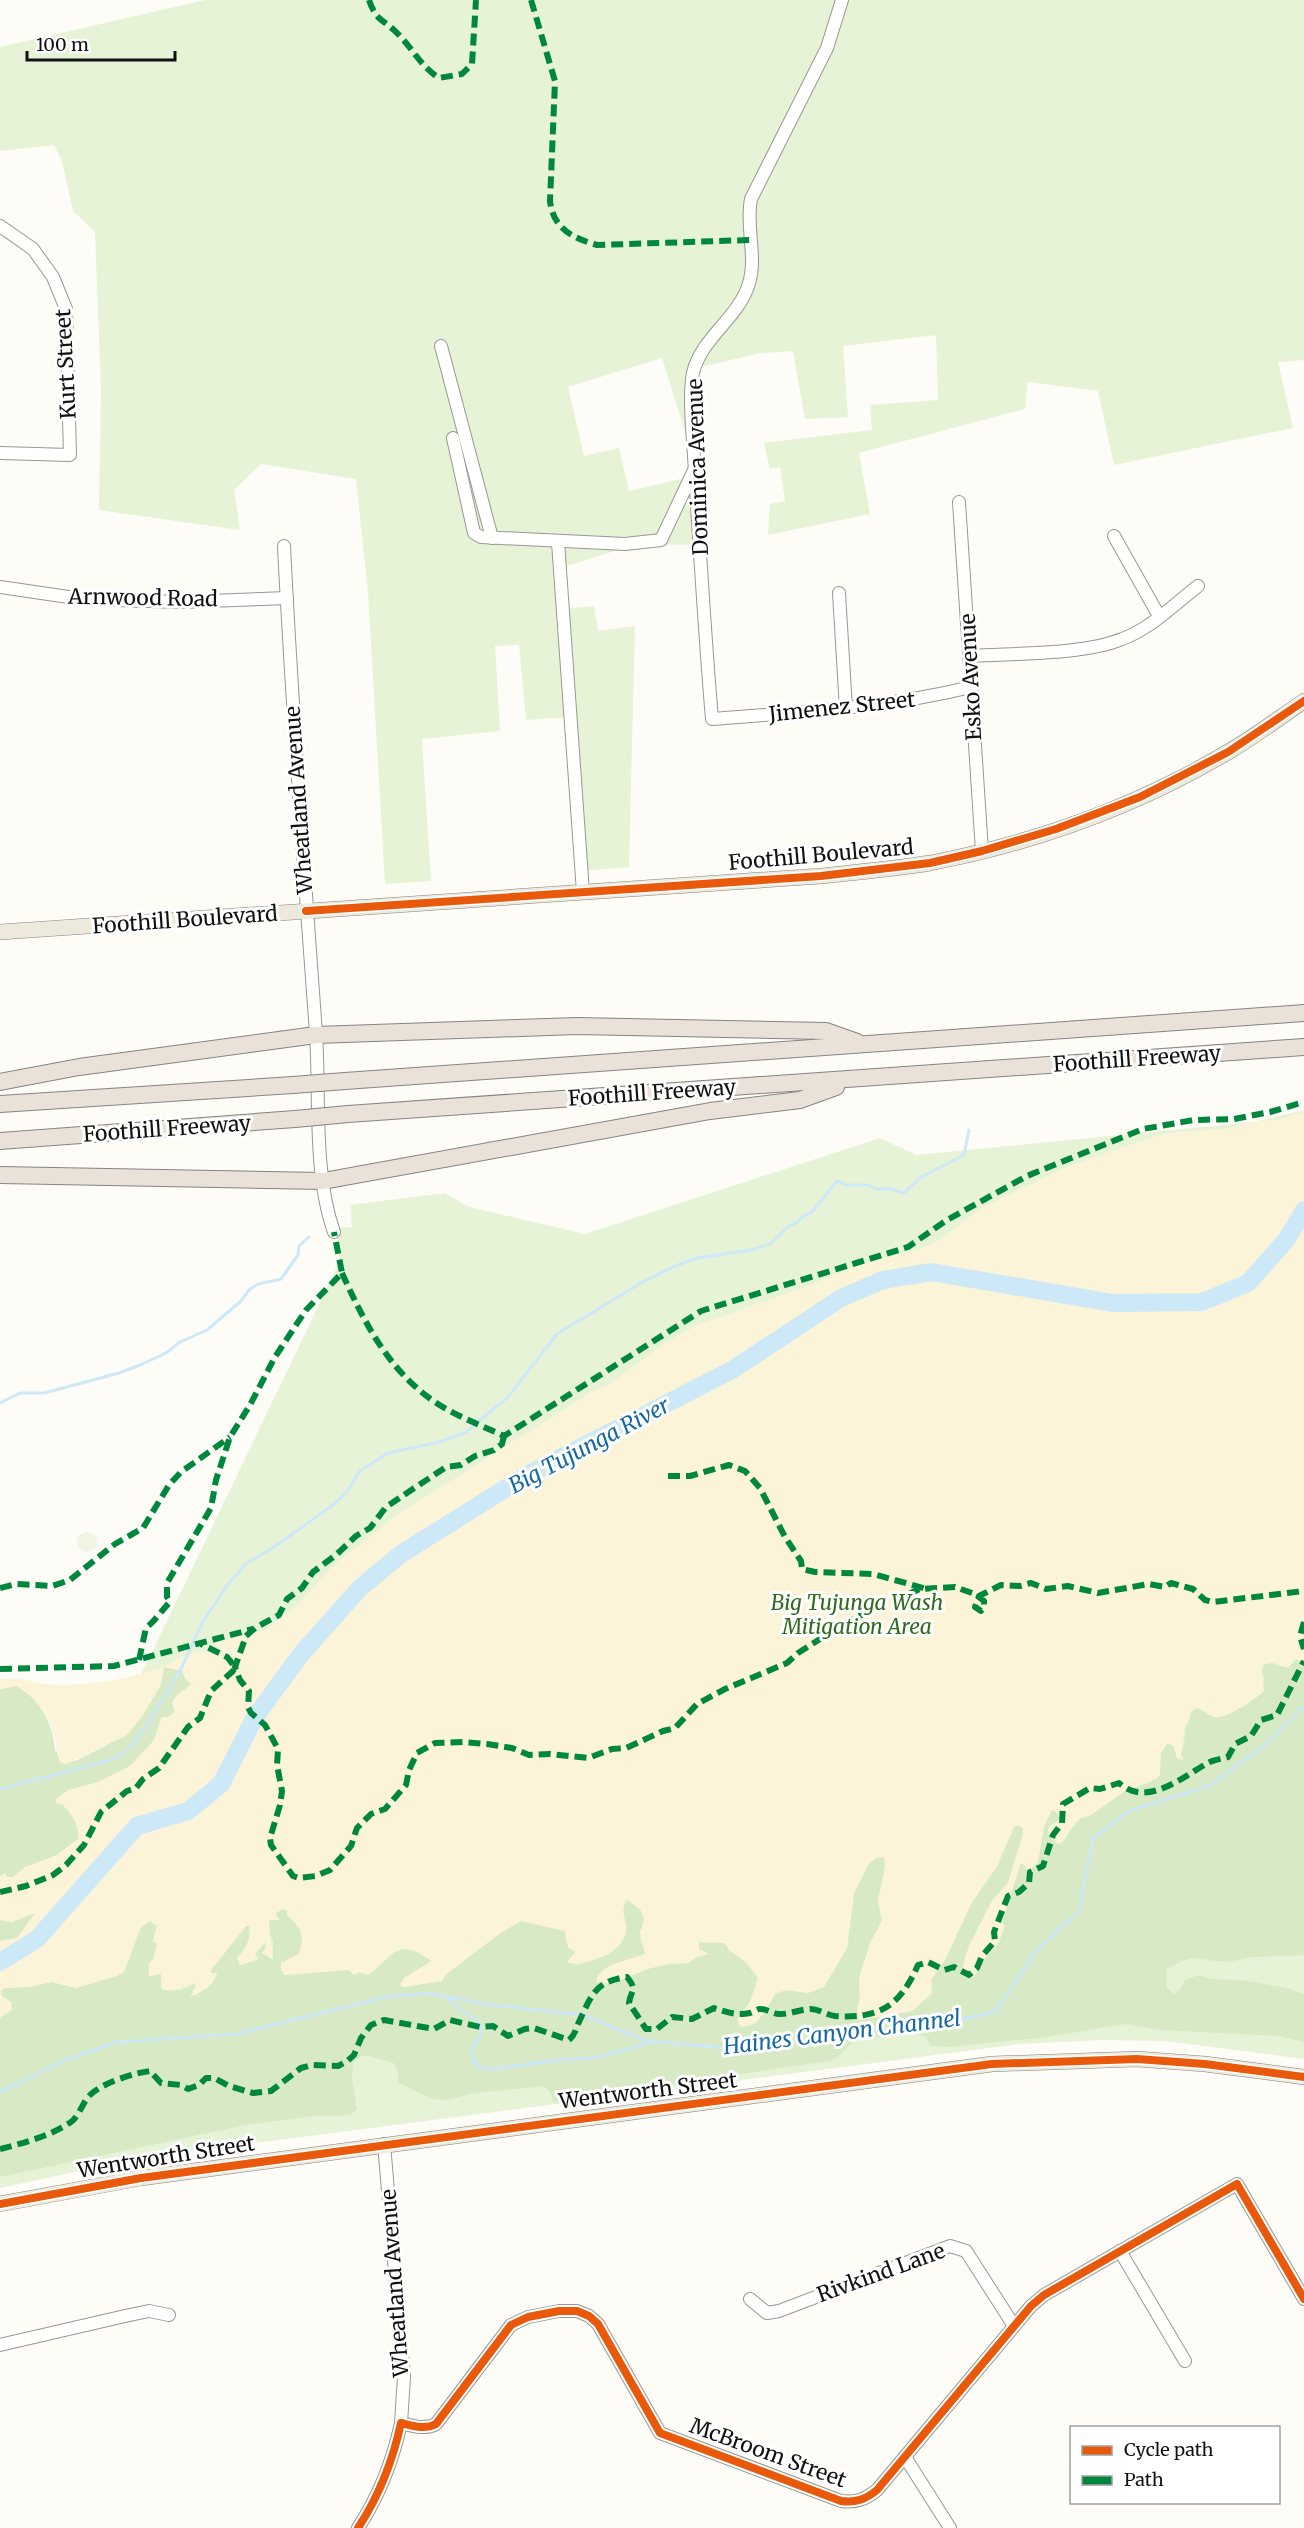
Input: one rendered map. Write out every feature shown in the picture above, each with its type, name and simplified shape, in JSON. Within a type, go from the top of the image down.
[{"type":"highway","name":"Foothill Freeway","points":[[0,1104],[1304,1013]]},
{"type":"highway","points":[[0,1082],[79,1067],[316,1035],[577,1026],[826,1031],[863,1044]]},
{"type":"highway","name":"Foothill Freeway","points":[[0,1141],[348,1114],[1304,1047]]},
{"type":"highway","points":[[0,1175],[322,1181],[710,1111],[800,1100],[857,1079]]},
{"type":"main road","name":"Foothill Boulevard","points":[[0,932],[832,874],[930,863],[982,851],[1066,826],[1148,793],[1228,752],[1304,701]]},
{"type":"main road","name":"Wentworth Street","points":[[0,2204],[141,2178],[992,2064],[1137,2059],[1205,2064],[1304,2077]]},
{"type":"street","name":"Dominica Avenue","points":[[712,719],[695,467],[693,374],[703,350],[738,308],[748,288],[752,267],[749,210],[751,199],[819,65],[842,0]]},
{"type":"street","name":"Kurt Street","points":[[0,226],[33,249],[53,277],[66,309],[70,455],[0,453]]},
{"type":"street","points":[[441,346],[492,538]]},
{"type":"street","points":[[453,438],[474,533],[481,537],[625,544],[661,540],[695,467]]},
{"type":"street","name":"Esko Avenue","points":[[959,502],[982,851]]},
{"type":"street","points":[[1114,537],[1160,616]]},
{"type":"street","points":[[558,542],[582,892]]},
{"type":"street","name":"Wheatland Avenue","points":[[284,546],[306,912],[316,1035],[322,1181],[327,1216],[334,1232]]},
{"type":"street","points":[[970,656],[1096,647],[1134,634],[1198,586]]},
{"type":"street","name":"Arnwood Road","points":[[0,587],[82,599],[181,602],[287,598]]},
{"type":"street","points":[[839,593],[846,709]]},
{"type":"street","name":"Jimenez Street","points":[[712,719],[846,709],[933,697],[970,687]]},
{"type":"street","name":"Wheatland Avenue","points":[[384,2144],[404,2377],[401,2423]]},
{"type":"street","name":"McBroom Street","points":[[401,2423],[421,2427],[436,2424],[511,2325],[528,2317],[559,2311],[577,2311],[589,2316],[598,2324],[660,2433],[847,2502],[860,2501],[869,2496],[905,2457],[1031,2306],[1044,2295],[1237,2184],[1304,2299]]},
{"type":"street","name":"Rivkind Lane","points":[[750,2299],[767,2313],[779,2312],[950,2246],[966,2251],[1014,2326]]},
{"type":"street","points":[[1120,2251],[1185,2361]]},
{"type":"street","points":[[0,2345],[149,2311],[169,2315]]},
{"type":"street","points":[[358,2528],[377,2495],[395,2449],[401,2423]]},
{"type":"street","points":[[905,2457],[950,2528]]},
{"type":"green space","points":[[205,0],[1304,0],[1304,360],[1278,362],[1293,428],[1114,465],[1098,391],[1028,382],[1025,409],[859,453],[870,514],[768,535],[770,504],[785,501],[780,467],[770,469],[764,443],[872,430],[870,405],[938,400],[936,335],[843,346],[848,417],[805,419],[793,351],[761,353],[692,369],[688,441],[662,358],[568,387],[584,456],[619,448],[629,491],[693,476],[700,545],[637,544],[554,570],[564,609],[594,606],[598,631],[635,626],[629,867],[580,871],[569,717],[526,720],[519,645],[495,646],[500,731],[422,739],[431,881],[385,884],[368,592],[356,479],[261,464],[234,490],[240,530],[99,510],[101,389],[95,232],[73,211],[62,161],[54,145],[0,151],[0,47]]},
{"type":"green space","name":"Big Tujunga Wash Mitigation Area","points":[[1304,1110],[1304,2059],[1165,2041],[1101,2040],[1020,2044],[170,2154],[0,2188],[0,1736],[77,1808],[339,1263],[337,1228],[352,1227],[350,1205],[445,1193],[469,1207],[585,1234],[880,1138],[916,1155],[1254,1122]]},
{"type":"green space","points":[[87,1532],[94,1535],[97,1542],[94,1549],[87,1552],[80,1549],[77,1542],[80,1535]]},
{"type":"green space","points":[[1296,1659],[1304,1662],[1304,1955],[1252,1957],[1233,1961],[1193,1958],[1177,1963],[1166,1970],[1167,1988],[1174,1994],[1185,1980],[1199,1975],[1211,1979],[1242,1980],[1287,1988],[1304,1994],[1304,2042],[1279,2036],[1160,2030],[1126,2024],[1048,2037],[947,2047],[930,2046],[927,2039],[921,2035],[899,2035],[855,2042],[838,2057],[829,2061],[553,2102],[551,2093],[544,2086],[476,2093],[445,2100],[432,2099],[397,2082],[399,2076],[394,2063],[364,2055],[353,2062],[352,2079],[357,2109],[352,2114],[314,2116],[246,2125],[0,2177],[0,2018],[4,2015],[7,2000],[2,1996],[1,1991],[5,1988],[28,1987],[52,1982],[76,1988],[124,1972],[141,1927],[150,1921],[157,1926],[154,1935],[157,1944],[150,1976],[161,1974],[161,1984],[180,1991],[195,1983],[197,1985],[192,1991],[194,1996],[205,1988],[211,1970],[246,1926],[249,1926],[250,1935],[246,1947],[238,1958],[240,1965],[251,1961],[258,1949],[265,1943],[267,1954],[273,1957],[273,1940],[268,1931],[269,1920],[277,1917],[276,1912],[282,1909],[287,1910],[287,1915],[299,1928],[302,1937],[299,1954],[286,1960],[337,1970],[349,1970],[354,1975],[359,1972],[369,1975],[392,1954],[404,1949],[412,1950],[432,1961],[404,1978],[401,1985],[403,1987],[442,1981],[445,1975],[499,1934],[521,1921],[565,1931],[566,1941],[576,1951],[567,1962],[579,1965],[610,1954],[626,1925],[622,1908],[626,1899],[642,1910],[644,1915],[640,1940],[646,1954],[604,1969],[612,1984],[647,1969],[688,1963],[708,1954],[698,1949],[699,1942],[725,1943],[729,1950],[746,1962],[758,1978],[750,2002],[737,2020],[756,2024],[776,1993],[787,1990],[808,1993],[847,1948],[854,1893],[869,1863],[877,1858],[885,1857],[878,1901],[882,1920],[873,1937],[859,1978],[860,1997],[857,2011],[859,2020],[912,2011],[932,1993],[931,1980],[945,1960],[971,1904],[997,1866],[1014,1827],[1017,1825],[1023,1828],[1023,1833],[1008,1883],[992,1901],[969,1946],[962,1970],[980,1969],[985,1958],[999,1942],[1004,1929],[1001,1923],[1020,1865],[1022,1863],[1029,1871],[1038,1862],[1044,1826],[1052,1810],[1058,1813],[1059,1820],[1049,1826],[1049,1835],[1069,1832],[1081,1818],[1091,1815],[1125,1791],[1151,1782],[1161,1753],[1167,1744],[1173,1744],[1177,1758],[1181,1753],[1188,1719],[1197,1708],[1205,1712],[1233,1710],[1247,1705],[1264,1680],[1262,1670],[1264,1664],[1273,1663],[1281,1667]]},
{"type":"green space","points":[[164,1667],[182,1671],[185,1678],[193,1684],[177,1695],[172,1703],[176,1711],[169,1717],[162,1717],[154,1739],[139,1759],[105,1780],[68,1790],[62,1804],[74,1820],[78,1829],[78,1839],[57,1855],[25,1867],[13,1877],[7,1877],[5,1874],[0,1876],[0,1689],[16,1686],[25,1691],[39,1705],[49,1722],[55,1751],[75,1761],[127,1735],[143,1715],[161,1685]]},
{"type":"green space","points":[[34,1912],[34,1916],[17,1938],[0,1941],[0,1920],[7,1922]]},
{"type":"sand","name":"Big Tujunga Wash Mitigation Area","points":[[1304,1112],[1304,1662],[1296,1659],[1288,1668],[1273,1663],[1264,1664],[1262,1670],[1264,1691],[1232,1713],[1214,1717],[1197,1708],[1191,1711],[1188,1724],[1185,1725],[1181,1754],[1184,1761],[1177,1758],[1173,1745],[1167,1744],[1161,1753],[1160,1775],[1156,1779],[1125,1791],[1091,1815],[1076,1821],[1063,1842],[1058,1844],[1049,1835],[1048,1829],[1059,1820],[1058,1813],[1052,1810],[1044,1826],[1038,1862],[1029,1871],[1023,1863],[1020,1865],[1002,1923],[1005,1925],[997,1945],[985,1958],[974,1977],[965,1978],[963,1965],[969,1946],[992,1901],[1008,1883],[1022,1838],[1023,1828],[1018,1825],[1014,1827],[997,1866],[971,1904],[945,1960],[931,1980],[932,1993],[912,2011],[859,2020],[857,2011],[860,1997],[859,1978],[870,1943],[882,1921],[878,1901],[885,1867],[884,1857],[876,1858],[869,1863],[854,1893],[847,1948],[824,1987],[808,1993],[787,1990],[776,1993],[762,2015],[748,2026],[741,2027],[737,2020],[750,2002],[758,1978],[746,1962],[729,1950],[725,1943],[699,1942],[699,1949],[709,1954],[697,1957],[688,1963],[647,1969],[612,1984],[596,1982],[598,1976],[609,1966],[645,1954],[640,1932],[644,1917],[640,1909],[627,1900],[623,1912],[626,1932],[623,1940],[618,1947],[602,1957],[583,1962],[567,1962],[576,1952],[568,1948],[565,1931],[521,1921],[499,1934],[445,1975],[442,1981],[403,1987],[400,1985],[404,1978],[432,1961],[412,1950],[404,1949],[392,1954],[369,1975],[359,1972],[354,1975],[349,1970],[284,1975],[281,1963],[299,1954],[302,1937],[299,1928],[287,1915],[287,1910],[282,1909],[275,1914],[280,1920],[269,1920],[272,1959],[262,1953],[267,1946],[265,1943],[256,1953],[255,1956],[259,1957],[257,1960],[240,1965],[237,1958],[246,1947],[250,1935],[249,1926],[246,1926],[211,1970],[211,1973],[217,1973],[207,1988],[190,1996],[196,1988],[195,1983],[175,1990],[161,1989],[161,1974],[149,1976],[149,1964],[153,1959],[157,1944],[153,1941],[157,1926],[150,1921],[141,1927],[124,1972],[76,1988],[52,1982],[28,1987],[5,1988],[1,1991],[2,1996],[11,2002],[12,2010],[0,2017],[0,1972],[11,1960],[10,1954],[0,1953],[0,1941],[17,1938],[35,1913],[12,1922],[0,1920],[0,1876],[6,1873],[7,1877],[13,1877],[25,1867],[57,1855],[78,1839],[78,1829],[72,1816],[62,1804],[57,1804],[55,1800],[68,1790],[98,1782],[130,1766],[155,1739],[162,1717],[169,1717],[175,1711],[172,1703],[177,1695],[192,1684],[187,1681],[182,1671],[164,1667],[161,1684],[143,1715],[127,1735],[66,1764],[61,1763],[59,1759],[52,1728],[40,1706],[16,1686],[0,1689],[0,1679],[17,1679],[55,1685],[76,1684],[110,1681],[143,1674],[196,1653],[212,1652],[228,1661],[226,1654],[214,1644],[216,1642],[264,1631],[296,1607],[331,1568],[397,1515],[590,1393],[610,1384],[668,1341],[698,1325],[805,1287],[857,1265],[917,1250],[938,1241],[981,1208],[1069,1166],[1165,1133],[1231,1128],[1247,1122],[1277,1120]]},
{"type":"waterway","points":[[0,1789],[111,1760],[130,1748],[180,1671],[202,1623],[229,1583],[247,1563],[274,1547],[333,1505],[347,1492],[360,1471],[388,1453],[440,1442],[466,1432],[508,1397],[557,1334],[641,1283],[675,1266],[697,1258],[751,1250],[770,1244],[790,1225],[812,1212],[837,1181],[847,1185],[868,1185],[876,1189],[890,1189],[904,1193],[921,1177],[964,1155],[969,1130]]},
{"type":"waterway","name":"Big Tujunga River","points":[[0,1962],[37,1939],[137,1826],[188,1811],[221,1784],[255,1717],[302,1653],[360,1588],[401,1554],[527,1475],[732,1370],[841,1298],[883,1280],[931,1272],[1113,1303],[1202,1302],[1248,1283],[1287,1239],[1304,1210]]},
{"type":"waterway","points":[[0,1403],[20,1393],[44,1393],[119,1373],[166,1353],[180,1342],[207,1330],[241,1301],[250,1289],[258,1284],[281,1279],[298,1255],[299,1246],[309,1237]]},
{"type":"waterway","name":"Haines Canyon Channel","points":[[0,2092],[65,2060],[117,2042],[236,2034],[386,1997],[428,1993],[484,2004],[583,2015],[646,2041],[727,2048],[946,2024],[996,2011],[1036,1951],[1079,1911],[1093,1838],[1129,1811],[1211,1785],[1265,1745],[1304,1706]]},
{"type":"waterway","points":[[447,1997],[480,2023],[481,2034],[472,2049],[474,2062],[481,2068],[495,2069],[557,2060],[596,2058],[651,2042]]},
{"type":"marked path","points":[[369,0],[377,16],[396,32],[427,68],[439,78],[462,74],[472,64],[476,0]]},
{"type":"marked path","points":[[531,0],[555,81],[550,201],[555,218],[560,225],[572,235],[597,245],[750,240]]},
{"type":"marked path","points":[[342,1273],[370,1329],[406,1378],[421,1392],[446,1409],[504,1436],[701,1311],[908,1247],[947,1220],[1027,1176],[1143,1129],[1194,1120],[1234,1119],[1304,1102]]},
{"type":"marked path","points":[[139,1660],[146,1628],[170,1602],[167,1597],[167,1583],[211,1508],[216,1480],[230,1437],[275,1357],[306,1310],[342,1273],[334,1232]]},
{"type":"marked path","points":[[504,1436],[502,1444],[494,1450],[475,1456],[461,1465],[446,1467],[386,1507],[370,1528],[356,1536],[313,1572],[302,1588],[287,1599],[279,1615],[255,1628],[246,1636],[235,1667],[240,1680],[249,1691],[248,1707],[251,1713],[265,1725],[278,1749],[277,1765],[282,1791],[270,1838],[271,1845],[293,1876],[299,1878],[316,1876],[330,1870],[351,1846],[357,1828],[371,1814],[385,1809],[406,1785],[409,1770],[417,1753],[435,1743],[487,1744],[512,1748],[529,1755],[550,1754],[588,1758],[612,1749],[626,1748],[675,1728],[697,1704],[725,1689],[787,1663],[798,1653],[848,1621],[920,1589],[955,1587],[975,1594],[984,1601],[984,1608],[981,1611],[975,1607],[979,1596],[1001,1585],[1020,1586],[1031,1583],[1046,1589],[1068,1586],[1098,1593],[1149,1584],[1165,1587],[1171,1583],[1193,1589],[1205,1600],[1213,1602],[1304,1591]]},
{"type":"marked path","points":[[0,1588],[16,1584],[52,1586],[70,1580],[115,1544],[143,1528],[169,1485],[181,1472],[230,1437]]},
{"type":"marked path","points":[[668,1476],[690,1476],[729,1465],[745,1471],[760,1488],[785,1537],[801,1561],[802,1569],[815,1572],[873,1574],[927,1589]]},
{"type":"marked path","points":[[1304,1622],[1300,1636],[1304,1649]]},
{"type":"marked path","points":[[0,1669],[114,1666],[253,1629]]},
{"type":"marked path","points":[[0,1892],[26,1886],[53,1875],[66,1865],[84,1845],[101,1812],[127,1791],[136,1788],[143,1779],[159,1768],[188,1727],[200,1718],[211,1691],[235,1667],[227,1657],[201,1644]]},
{"type":"marked path","points":[[0,2149],[37,2138],[63,2127],[74,2119],[87,2098],[102,2086],[143,2072],[150,2071],[161,2083],[181,2085],[188,2089],[199,2085],[206,2078],[214,2078],[229,2086],[253,2093],[271,2091],[301,2068],[312,2065],[338,2066],[346,2062],[354,2055],[361,2038],[371,2025],[384,2020],[434,2029],[450,2020],[480,2027],[493,2026],[508,2036],[534,2028],[569,2040],[574,2035],[586,2006],[595,1992],[607,1982],[627,1977],[633,1988],[629,2003],[646,2029],[657,2029],[672,2017],[692,2019],[714,2008],[741,2014],[759,2009],[778,2014],[812,2009],[835,2016],[864,2015],[876,2012],[896,2000],[904,1991],[918,1965],[928,1962],[944,1970],[954,1967],[969,1975],[977,1968],[982,1956],[995,1941],[994,1932],[1008,1896],[1019,1892],[1029,1883],[1030,1872],[1043,1866],[1053,1835],[1062,1823],[1063,1804],[1090,1788],[1100,1789],[1119,1783],[1130,1790],[1141,1792],[1164,1788],[1208,1763],[1228,1757],[1235,1744],[1251,1736],[1261,1720],[1277,1715],[1304,1661]]},
{"type":"cycle path","points":[[306,911],[821,876],[930,863],[982,851],[1056,829],[1140,797],[1228,752],[1304,701]]},
{"type":"cycle path","points":[[0,2204],[141,2178],[992,2064],[1137,2059],[1205,2064],[1304,2077]]},
{"type":"cycle path","points":[[358,2528],[384,2477],[401,2423],[423,2427],[436,2424],[511,2325],[528,2317],[559,2311],[577,2311],[589,2316],[598,2324],[660,2433],[841,2501],[856,2501],[877,2490],[1031,2306],[1044,2295],[1237,2184],[1304,2299]]}]
